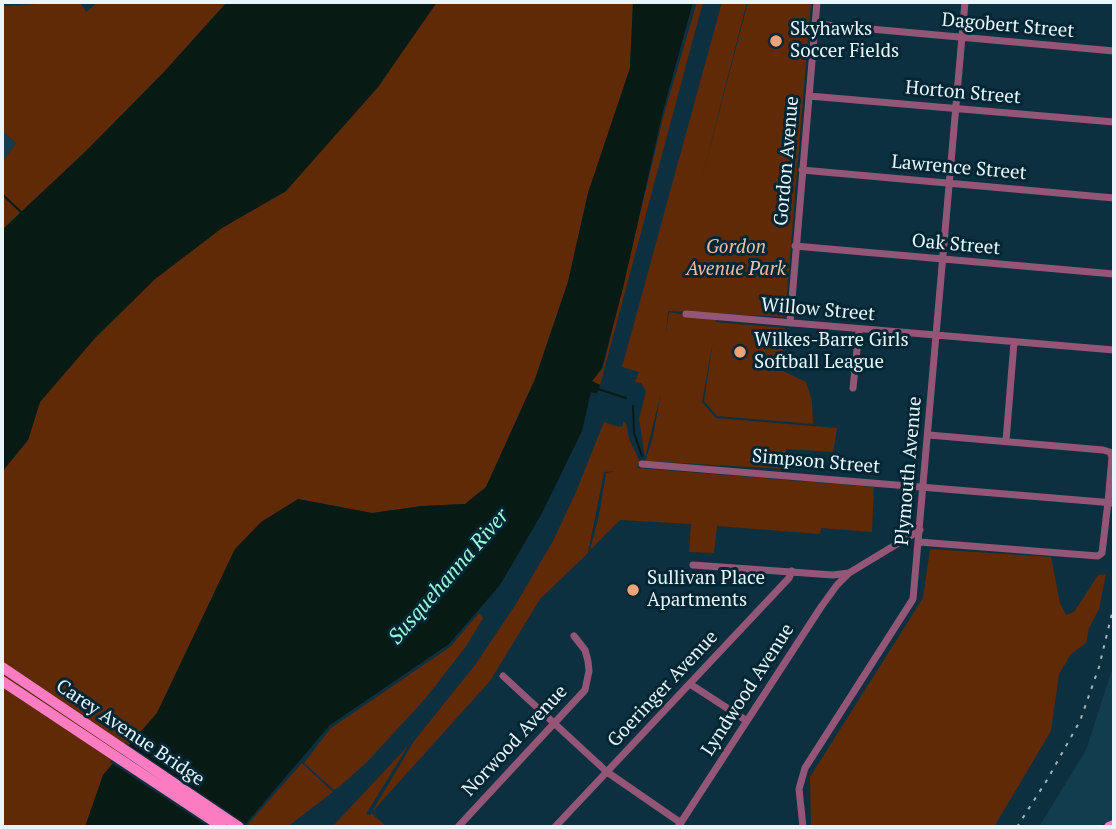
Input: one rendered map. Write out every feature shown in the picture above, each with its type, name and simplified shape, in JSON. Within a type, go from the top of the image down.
[{"type":"main road","name":"Carey Avenue Bridge","points":[[2,667],[239,827]]},
{"type":"main road","name":"Carey Avenue Bridge","points":[[2,681],[222,827]]},
{"type":"main road","points":[[1110,827],[1114,825]]},
{"type":"street","name":"Gordon Avenue","points":[[790,323],[817,2]]},
{"type":"street","name":"Plymouth Avenue","points":[[803,827],[799,789],[805,768],[913,599],[965,2]]},
{"type":"street","name":"Dagobert Street","points":[[815,24],[1114,51]]},
{"type":"street","name":"Horton Street","points":[[809,96],[1114,122]]},
{"type":"street","name":"Lawrence Street","points":[[802,170],[1114,198]]},
{"type":"street","name":"Oak Street","points":[[796,246],[1114,274]]},
{"type":"street","name":"Willow Street","points":[[686,313],[1114,350]]},
{"type":"street","points":[[853,387],[859,330]]},
{"type":"street","points":[[1006,442],[1014,342]]},
{"type":"street","points":[[919,542],[1098,556],[1102,553],[1111,503],[1110,452],[929,435]]},
{"type":"street","name":"Simpson Street","points":[[642,464],[1111,503]]},
{"type":"street","points":[[694,565],[833,575],[849,573],[920,530]]},
{"type":"street","name":"Goeringer Avenue","points":[[558,825],[789,578],[792,571]]},
{"type":"street","name":"Lyndwood Avenue","points":[[680,825],[821,607],[836,585],[849,573]]},
{"type":"street","name":"Norwood Avenue","points":[[458,827],[587,685],[588,661],[585,650],[574,636]]},
{"type":"street","points":[[503,676],[607,772],[680,825]]},
{"type":"street","points":[[690,684],[747,721]]},
{"type":"street","points":[[558,825],[568,827]]},
{"type":"shaded area","points":[[2,131],[16,143],[2,162]]},
{"type":"shaded area","points":[[1114,664],[1114,819],[1097,827],[1039,827],[1086,750]]},
{"type":"green space","points":[[80,2],[86,12],[98,2],[227,2],[164,72],[2,230],[2,162],[16,143],[2,131],[2,6]]},
{"type":"green space","points":[[437,2],[633,2],[630,68],[588,193],[568,282],[535,379],[486,487],[465,504],[422,506],[372,513],[298,499],[235,549],[157,713],[103,775],[85,827],[2,827],[2,472],[28,440],[40,402],[95,338],[155,279],[222,228],[286,191],[378,87]]},
{"type":"green space","points":[[697,2],[703,2],[600,385],[592,381],[603,368],[664,114]]},
{"type":"green space","name":"Gordon Avenue Park","points":[[722,2],[747,2],[699,189],[748,2],[811,2],[785,317],[668,311],[666,333],[669,312],[716,322],[785,328],[781,370],[806,382],[812,401],[813,424],[717,416],[704,401],[713,341],[702,402],[716,418],[837,428],[833,452],[786,449],[784,469],[645,461],[652,441],[661,393],[645,457],[639,419],[646,391],[641,383],[635,382],[639,372],[622,367]]},
{"type":"green space","points":[[623,421],[640,462],[637,464],[638,468],[874,487],[872,532],[821,528],[820,534],[717,526],[714,553],[689,552],[691,524],[620,520],[590,550],[606,473],[616,471],[604,472],[588,553],[540,599],[490,681],[372,812],[414,741],[475,665],[516,604],[553,541],[604,422],[619,427],[623,426]]},
{"type":"green space","points":[[930,549],[1051,557],[1060,603],[1066,615],[1074,612],[1098,575],[1106,574],[1099,609],[1089,628],[1086,643],[1071,654],[1059,674],[1051,731],[994,827],[811,827],[810,777],[923,598]]},
{"type":"green space","points":[[479,613],[483,618],[467,645],[425,699],[366,763],[340,786],[334,790],[304,763],[331,728],[450,647]]},
{"type":"green space","points":[[408,746],[366,814],[371,813],[387,827],[357,827],[357,824],[356,827],[332,827]]},
{"type":"green space","points":[[302,763],[333,792],[287,827],[254,827],[248,824]]},
{"type":"water","points":[[227,2],[437,2],[378,87],[286,191],[222,228],[155,279],[95,338],[40,402],[28,440],[2,472],[2,230],[164,72]]},
{"type":"water","name":"Susquehanna River","points":[[633,2],[693,2],[663,111],[602,368],[592,381],[600,385],[597,394],[591,392],[582,431],[542,513],[500,585],[449,644],[330,725],[243,827],[85,827],[103,775],[157,713],[235,549],[261,522],[298,499],[372,513],[422,506],[465,504],[486,487],[535,379],[568,282],[588,193],[630,68]]},
{"type":"pier","points":[[126,743],[249,826],[209,827],[110,762]]},
{"type":"waterway","points":[[2,194],[21,212]]},
{"type":"waterway","points":[[598,389],[626,398]]},
{"type":"waterway","points":[[633,406],[634,433],[642,456]]},
{"type":"railway","points":[[1017,827],[1080,721],[1099,667],[1114,605]]},
{"type":"place","name":"Skyhawks Soccer Fields","points":[[776,41]]},
{"type":"place","name":"Wilkes-Barre Girls Softball League","points":[[740,352]]},
{"type":"place","name":"Sullivan Place Apartments","points":[[633,590]]}]
